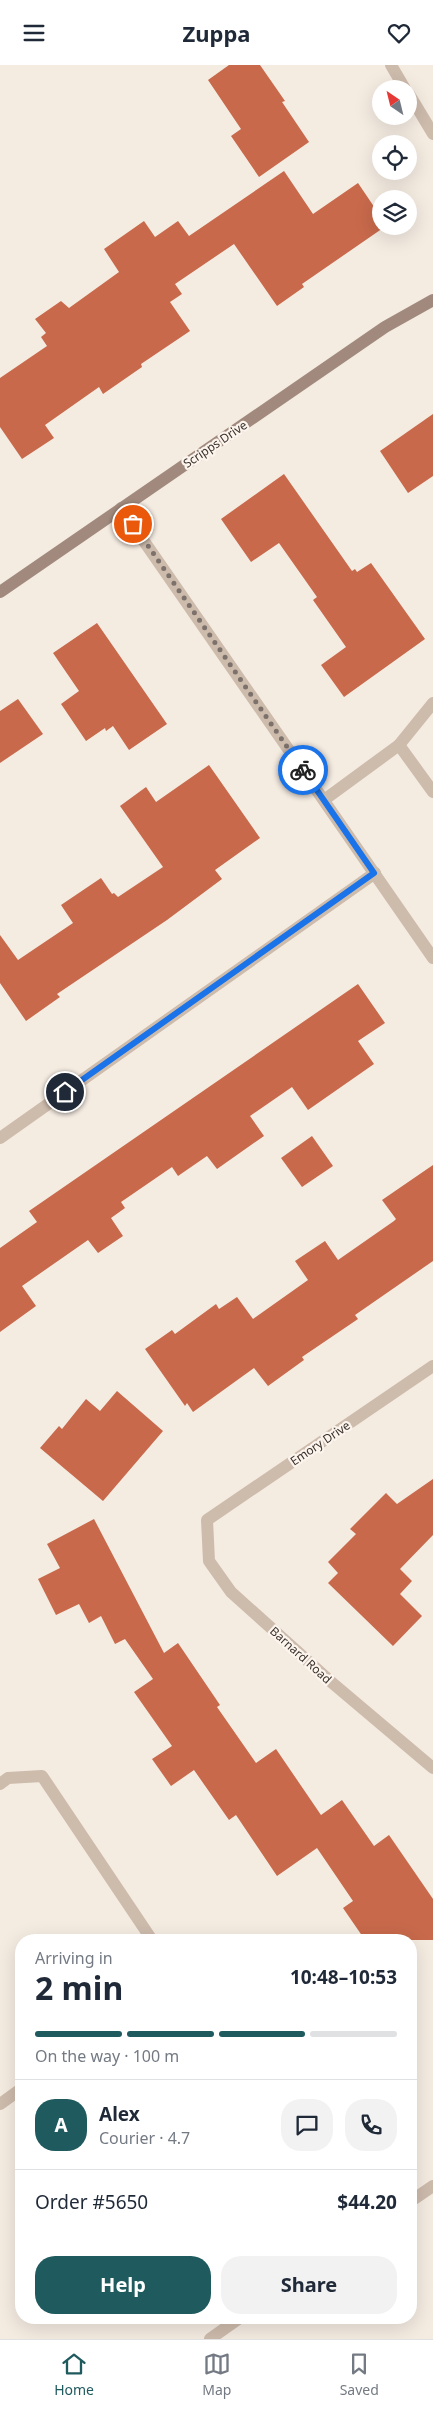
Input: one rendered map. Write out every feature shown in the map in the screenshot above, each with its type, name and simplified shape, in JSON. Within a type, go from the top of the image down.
[{"type":"street","points":[[391,65],[400,80]]},
{"type":"street","points":[[418,109],[433,134]]},
{"type":"street","name":"Scripps Drive","points":[[0,592],[385,327],[433,300]]},
{"type":"street","points":[[121,508],[433,958]]},
{"type":"street","points":[[324,800],[399,745],[433,703]]},
{"type":"street","points":[[399,745],[433,792]]},
{"type":"street","points":[[0,1138],[374,873]]},
{"type":"street","name":"Emory Drive","points":[[207,1520],[433,1366]]},
{"type":"street","name":"Barnard Road","points":[[207,1520],[209,1561],[231,1592],[330,1681],[433,1768]]},
{"type":"street","points":[[0,1784],[8,1778],[42,1776],[148,1934]]},
{"type":"street","points":[[0,2104],[15,2093]]},
{"type":"street","points":[[417,2197],[433,2186]]},
{"type":"street","points":[[210,2339],[231,2324]]},
{"type":"building","points":[[229,65],[260,65],[285,101],[282,102],[309,142],[259,177],[231,136],[241,129],[208,80]]},
{"type":"building","points":[[284,171],[313,214],[358,183],[372,204],[373,235],[302,284],[304,287],[277,306],[234,244],[175,284],[182,294],[170,302],[190,331],[141,364],[142,367],[103,394],[99,387],[45,425],[54,438],[22,459],[0,427],[0,378],[47,346],[41,337],[46,333],[35,319],[61,301],[69,308],[119,272],[104,249],[144,221],[155,237],[178,221],[189,236]]},
{"type":"building","points":[[433,414],[433,476],[408,493],[380,451]]},
{"type":"building","points":[[284,474],[352,571],[355,569],[357,572],[371,563],[425,639],[344,697],[321,665],[346,647],[313,600],[317,597],[279,543],[251,562],[221,519]]},
{"type":"building","points":[[97,623],[167,724],[129,750],[113,726],[106,731],[105,728],[86,741],[61,704],[79,691],[53,653]]},
{"type":"building","points":[[18,699],[43,734],[0,763],[0,711]]},
{"type":"building","points":[[209,765],[260,838],[215,870],[222,879],[167,920],[57,994],[60,997],[26,1021],[0,983],[0,935],[18,960],[73,923],[61,905],[101,878],[112,894],[114,893],[118,897],[163,867],[120,806],[146,787],[156,802]]},
{"type":"building","points":[[358,984],[385,1023],[358,1041],[374,1064],[308,1110],[292,1087],[250,1116],[264,1136],[217,1169],[207,1156],[178,1176],[172,1167],[121,1202],[125,1208],[111,1218],[123,1236],[98,1253],[88,1240],[22,1286],[36,1306],[0,1332],[0,1248],[37,1222],[29,1211]]},
{"type":"building","points":[[312,1136],[333,1166],[302,1187],[281,1158]]},
{"type":"building","points":[[433,1165],[433,1261],[355,1315],[358,1319],[302,1357],[304,1360],[268,1386],[254,1368],[193,1412],[187,1403],[185,1406],[145,1349],[172,1330],[175,1334],[216,1304],[219,1309],[237,1297],[253,1319],[308,1280],[295,1261],[325,1241],[338,1260],[394,1221],[396,1219],[382,1200]]},
{"type":"building","points":[[117,1391],[163,1431],[103,1501],[40,1448],[59,1426],[62,1429],[86,1399],[100,1411]]},
{"type":"building","points":[[433,1479],[433,1535],[400,1569],[412,1581],[400,1594],[422,1616],[393,1646],[328,1583],[338,1573],[328,1562],[356,1534],[350,1529],[386,1493],[397,1504]]},
{"type":"building","points":[[94,1519],[164,1653],[178,1643],[220,1705],[217,1707],[256,1763],[276,1749],[321,1815],[342,1800],[374,1846],[389,1835],[433,1899],[433,1940],[417,1940],[417,1934],[361,1934],[343,1908],[353,1901],[317,1848],[277,1876],[236,1815],[229,1820],[194,1770],[171,1786],[152,1759],[172,1746],[134,1692],[153,1679],[125,1639],[115,1644],[101,1616],[89,1623],[79,1604],[56,1615],[38,1579],[60,1568],[47,1544]]},
{"type":"way so far","points":[[133,524],[303,770]]},
{"type":"route","points":[[65,1092],[374,873],[303,770]]}]
